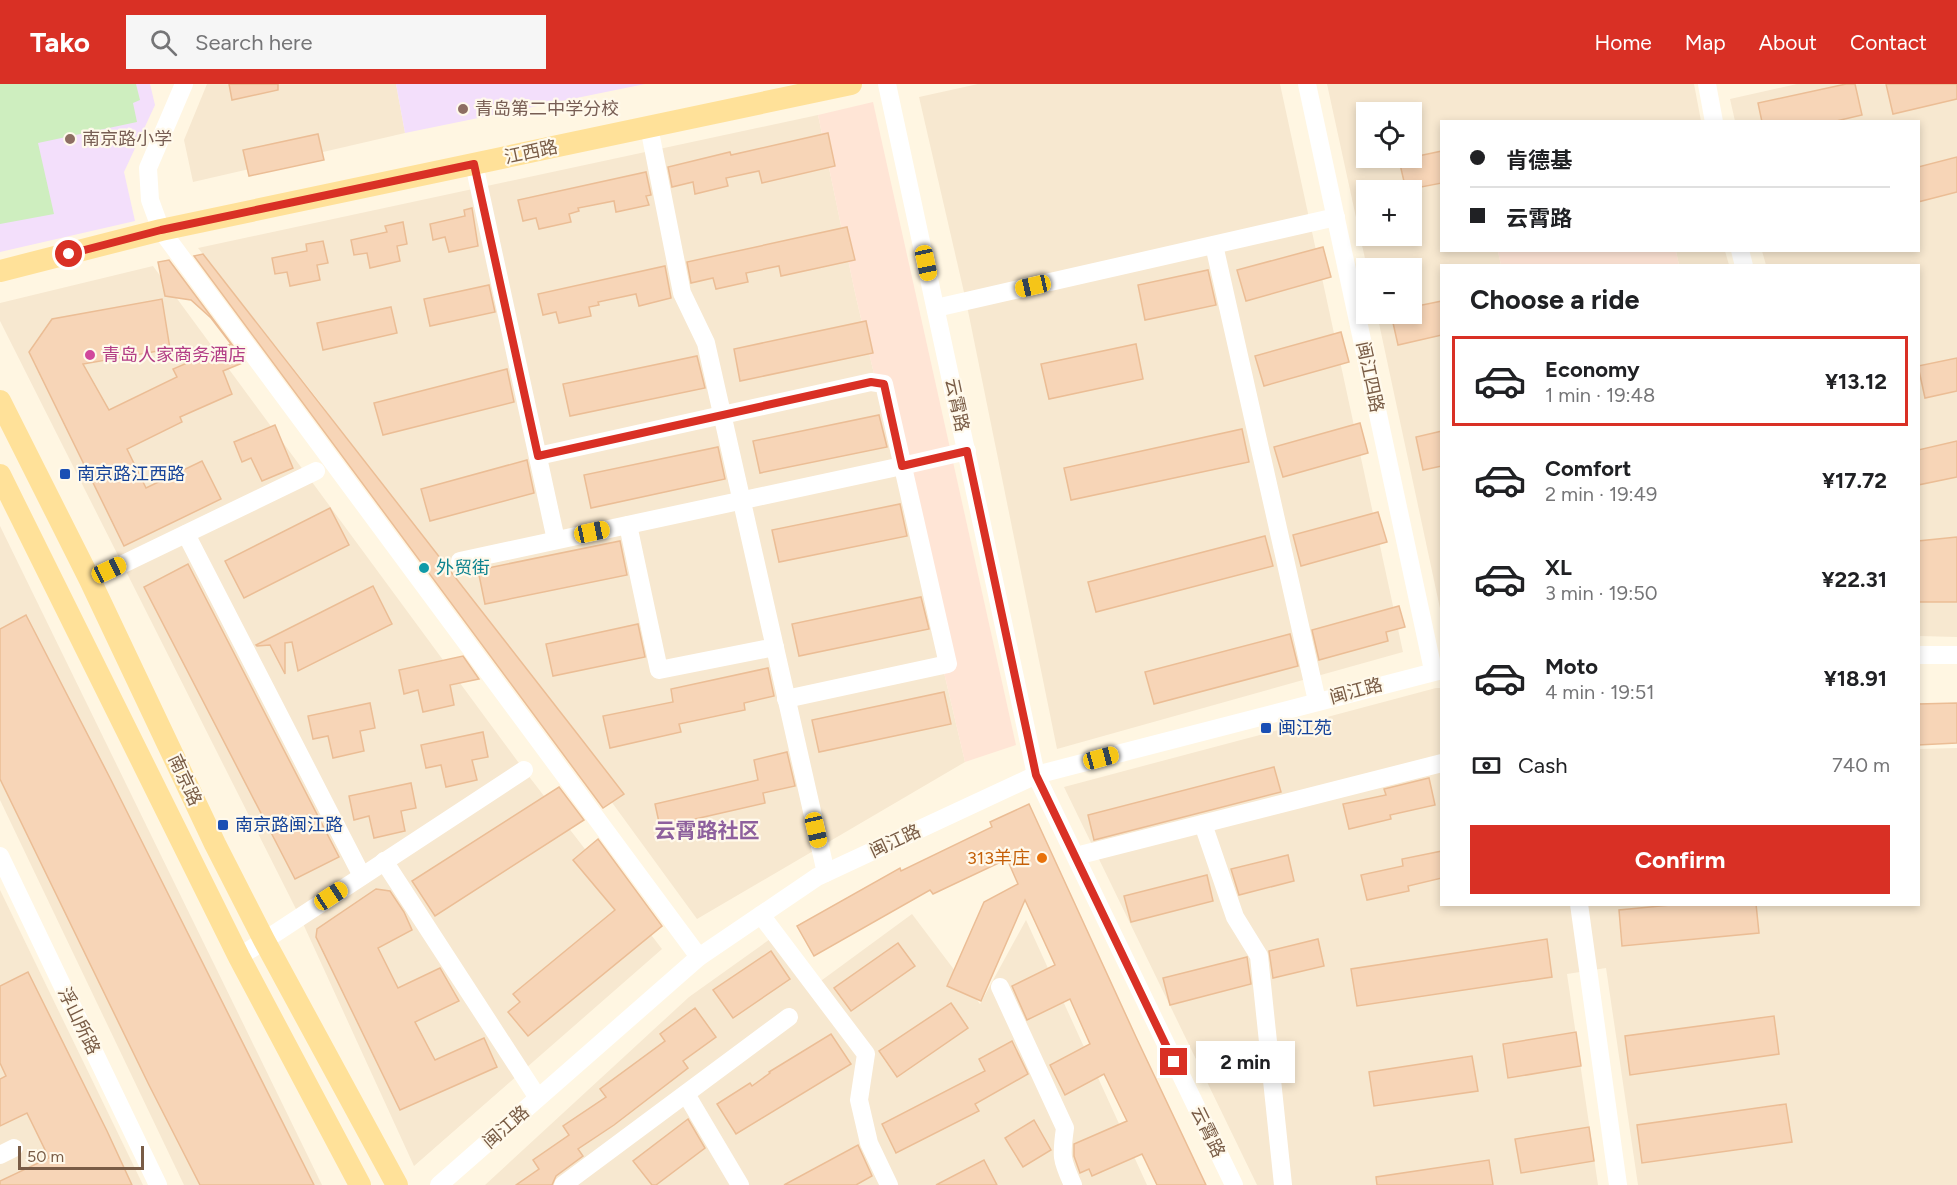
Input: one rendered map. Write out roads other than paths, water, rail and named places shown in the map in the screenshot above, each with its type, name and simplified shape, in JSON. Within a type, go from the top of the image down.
[{"type":"main road","name":"江西路","points":[[0,271],[161,230],[851,84]]},
{"type":"main road","name":"南京路","points":[[0,401],[90,579],[215,844],[264,940],[397,1185]]},
{"type":"main road","name":"南京路","points":[[0,475],[239,957],[360,1185]]},
{"type":"street","points":[[184,84],[148,168],[150,200],[161,230],[699,957]]},
{"type":"street","name":"云霄路","points":[[887,84],[1036,775],[1234,1185]]},
{"type":"street","name":"闽江四路","points":[[1307,84],[1437,670]]},
{"type":"street","points":[[1707,84],[1714,120]]},
{"type":"street","points":[[649,127],[682,293],[706,344],[826,873]]},
{"type":"street","points":[[474,164],[556,540]]},
{"type":"street","points":[[936,308],[1336,217]]},
{"type":"street","points":[[1214,245],[1317,701]]},
{"type":"street","points":[[538,456],[871,382],[884,384],[948,664],[786,699]]},
{"type":"street","points":[[460,561],[967,451]]},
{"type":"street","points":[[90,579],[316,471]]},
{"type":"street","points":[[628,525],[659,670],[775,647]]},
{"type":"street","points":[[186,534],[362,876]]},
{"type":"street","points":[[1920,655],[1957,656]]},
{"type":"street","name":"闽江路","points":[[439,1185],[699,957],[826,873],[1036,775],[1437,670]]},
{"type":"street","points":[[1076,856],[1440,764]]},
{"type":"street","points":[[239,957],[524,770]]},
{"type":"street","points":[[1203,825],[1235,917],[1259,956],[1283,1185]]},
{"type":"street","name":"浮山所路","points":[[0,856],[8,892],[158,1185]]},
{"type":"street","points":[[384,861],[538,1098]]},
{"type":"street","points":[[1579,906],[1618,1185]]},
{"type":"street","points":[[761,915],[866,1054],[860,1100],[869,1143],[889,1185]]},
{"type":"street","points":[[1000,987],[1065,1128],[1061,1153],[1073,1185]]},
{"type":"street","points":[[563,1185],[789,1017]]},
{"type":"street","points":[[686,1094],[740,1185]]},
{"type":"place","name":"青岛第二中学分校","points":[[463,109]]},
{"type":"place","name":"南京路小学","points":[[70,139]]},
{"type":"place","name":"青岛人家商务酒店","points":[[90,355]]},
{"type":"place","name":"南京路江西路","points":[[65,474]]},
{"type":"place","name":"外贸街","points":[[424,568]]},
{"type":"place","name":"闽江苑","points":[[1266,728]]},
{"type":"place","name":"南京路闽江路","points":[[223,825]]},
{"type":"place","name":"313羊庄","points":[[1042,858]]},
{"type":"district","name":"云霄路社区","points":[[707,830]]}]
